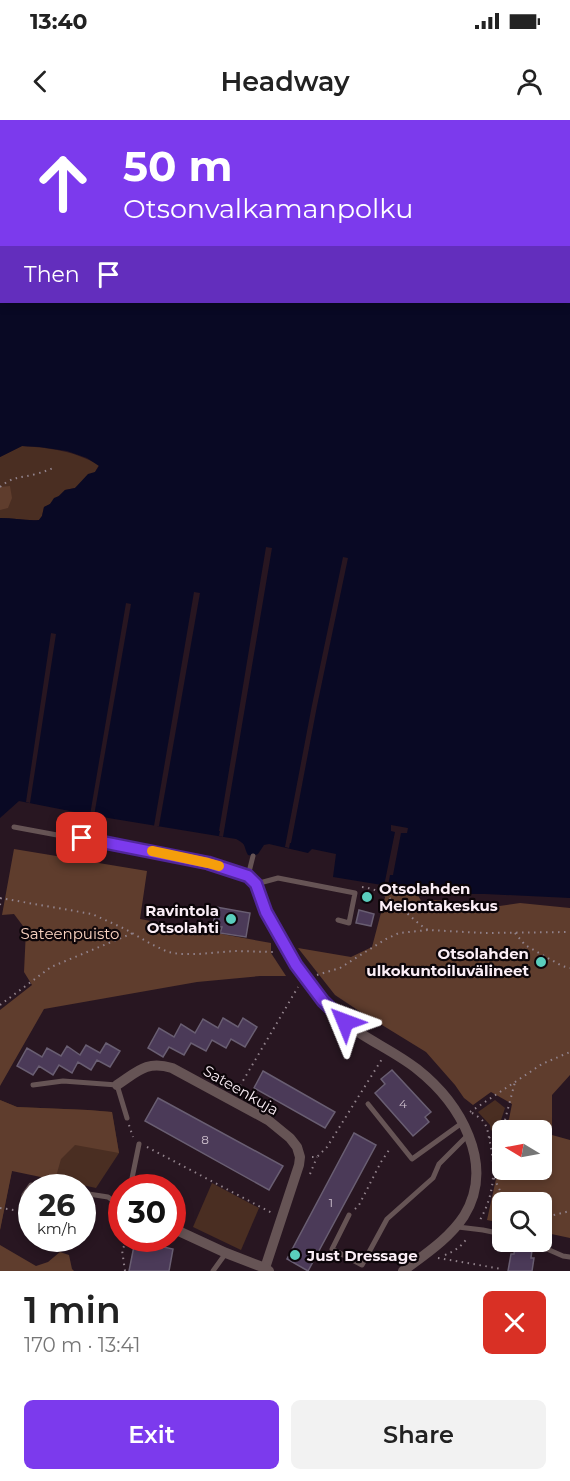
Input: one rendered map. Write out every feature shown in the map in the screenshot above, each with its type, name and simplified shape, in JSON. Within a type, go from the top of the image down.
[{"type":"street","points":[[281,950],[345,1022],[419,1071],[445,1097],[469,1134],[476,1165],[475,1185],[464,1215],[456,1226],[403,1271]]},
{"type":"street","name":"Sateenkuja","points":[[117,1085],[150,1065],[172,1068],[268,1120],[290,1138],[300,1156]]},
{"type":"street","points":[[186,1234],[267,1269],[280,1218],[300,1156]]},
{"type":"lane","points":[[14,827],[127,846],[208,863],[248,876],[256,884],[281,950]]},
{"type":"lane","points":[[248,876],[253,856]]},
{"type":"lane","points":[[256,884],[278,878],[355,893],[349,923],[338,920]]},
{"type":"lane","points":[[33,1085],[63,1081],[117,1085],[127,1118]]},
{"type":"lane","points":[[368,1104],[412,1159],[463,1122]]},
{"type":"lane","points":[[349,1215],[332,1249],[362,1265],[387,1219],[433,1178],[439,1164],[469,1134]]},
{"type":"lane","points":[[133,1174],[139,1144]]},
{"type":"lane","points":[[456,1226],[492,1232]]},
{"type":"lane","points":[[552,1251],[570,1257]]},
{"type":"lane","points":[[213,1271],[226,1253]]},
{"type":"path","points":[[0,487],[8,480],[37,474],[55,467]]},
{"type":"path","points":[[355,893],[362,886],[382,892],[428,930]]},
{"type":"path","points":[[0,905],[0,898],[92,915],[133,933],[159,948],[179,954],[281,950]]},
{"type":"path","points":[[313,976],[340,969],[399,933],[428,930],[570,932]]},
{"type":"path","points":[[0,1005],[51,967],[133,933]]},
{"type":"path","points":[[515,933],[525,945],[562,966],[570,968]]},
{"type":"path","points":[[231,1101],[298,986]]},
{"type":"path","points":[[300,1156],[317,1157],[327,1147],[388,1049]]},
{"type":"path","points":[[470,1112],[542,1064],[570,1052]]},
{"type":"path","points":[[489,1138],[505,1120],[515,1082]]},
{"type":"path","points":[[127,1118],[134,1139],[139,1144],[280,1218]]},
{"type":"path","points":[[349,1215],[359,1205],[381,1162],[396,1139]]},
{"type":"path","points":[[0,1208],[18,1210]]},
{"type":"path","points":[[552,1215],[570,1210]]},
{"type":"path","points":[[122,1252],[125,1271]]},
{"type":"path","points":[[435,1258],[502,1269]]},
{"type":"shaded area","points":[[22,446],[62,451],[99,465],[95,472],[75,488],[65,490],[44,507],[39,520],[0,518],[0,457]]},
{"type":"shaded area","points":[[0,1100],[17,1107],[112,1112],[119,1153],[96,1188],[96,1174],[31,1174],[12,1170],[0,1230]]},
{"type":"shaded area","points":[[495,1100],[505,1108],[501,1120],[492,1120],[491,1131],[490,1125],[478,1112]]},
{"type":"shaded area","points":[[212,1183],[259,1208],[241,1250],[193,1227]]},
{"type":"green space","points":[[10,486],[12,498],[8,508],[0,510],[0,487]]},
{"type":"green space","name":"Sateenpuisto","points":[[14,849],[147,871],[140,919],[271,943],[271,953],[286,976],[197,982],[44,1009],[0,1086],[0,1010],[32,985],[24,972],[26,930],[14,914],[2,915]]},
{"type":"green space","points":[[388,886],[413,887],[423,904],[435,900],[449,901],[479,909],[520,903],[570,908],[570,1075],[552,1095],[552,1120],[508,1120],[512,1104],[491,1092],[473,1105],[464,1098],[426,1052],[335,995],[298,948],[351,957],[372,947]]},
{"type":"green space","points":[[0,1100],[17,1107],[112,1112],[119,1153],[75,1145],[61,1159],[57,1174],[26,1174],[12,1171],[0,1230]]},
{"type":"green space","points":[[552,1135],[570,1140],[570,1238],[552,1234],[552,1192],[493,1192],[496,1180],[552,1180]]},
{"type":"green space","points":[[492,1197],[492,1221],[487,1220]]},
{"type":"green space","points":[[0,1245],[36,1266],[48,1262],[60,1252],[69,1255],[74,1271],[0,1271]]},
{"type":"water","points":[[0,303],[570,303],[570,898],[446,894],[413,887],[388,886],[333,877],[336,854],[312,849],[308,853],[269,844],[264,845],[258,854],[253,856],[248,855],[243,844],[236,839],[19,801],[0,818],[0,518],[39,520],[44,507],[54,498],[65,490],[75,488],[99,466],[87,458],[67,451],[40,447],[22,446],[0,457]]},
{"type":"pier","points":[[266,547],[272,548],[223,837],[219,836],[219,831]]},
{"type":"pier","points":[[343,557],[348,558],[289,848],[285,847]]},
{"type":"pier","points":[[194,592],[200,593],[159,826],[154,826]]},
{"type":"pier","points":[[126,603],[131,604],[94,816],[90,815]]},
{"type":"pier","points":[[51,633],[56,634],[30,803],[26,802]]},
{"type":"pier","points":[[391,825],[408,828],[407,833],[401,833],[393,875],[390,875],[388,886],[384,886],[395,832],[391,831]]},
{"type":"building","name":"Ravintola Otsolahti","points":[[216,907],[250,913],[246,937],[220,933],[222,927],[213,926]]},
{"type":"building","points":[[359,910],[374,914],[371,926],[356,923]]},
{"type":"building","points":[[223,1018],[238,1027],[243,1018],[257,1027],[245,1047],[231,1039],[226,1048],[212,1040],[206,1051],[191,1043],[184,1055],[169,1047],[163,1057],[148,1048],[159,1028],[174,1037],[181,1024],[195,1033],[203,1019],[218,1028]]},
{"type":"building","points":[[106,1043],[120,1051],[110,1067],[97,1060],[91,1070],[78,1062],[72,1073],[59,1065],[53,1075],[39,1066],[33,1075],[17,1066],[27,1048],[42,1057],[47,1048],[61,1056],[67,1046],[80,1055],[86,1045],[100,1053]]},
{"type":"building","points":[[392,1070],[431,1112],[425,1117],[429,1122],[413,1136],[375,1093],[385,1084],[381,1079]]},
{"type":"building","points":[[263,1071],[335,1112],[325,1128],[254,1088]]},
{"type":"building","points":[[158,1098],[283,1166],[269,1190],[145,1121]]},
{"type":"building","points":[[354,1133],[376,1145],[308,1271],[287,1259]]},
{"type":"building","points":[[133,1252],[172,1252],[169,1271],[129,1271]]},
{"type":"building","points":[[514,1252],[532,1252],[531,1258],[534,1258],[532,1271],[508,1271],[511,1254]]},
{"type":"slow traffic","points":[[152,851],[219,866]]},
{"type":"place","name":"Otsolahden Melontakeskus","points":[[367,897]]},
{"type":"place","name":"Ravintola Otsolahti","points":[[231,919]]},
{"type":"place","name":"Otsolahden ulkokuntoiluvälineet","points":[[541,962]]},
{"type":"place","name":"Just Dressage","points":[[295,1255]]},
{"type":"route","points":[[82,838],[208,863],[248,876],[256,884],[266,912],[296,965],[323,1001],[345,1022]]}]
